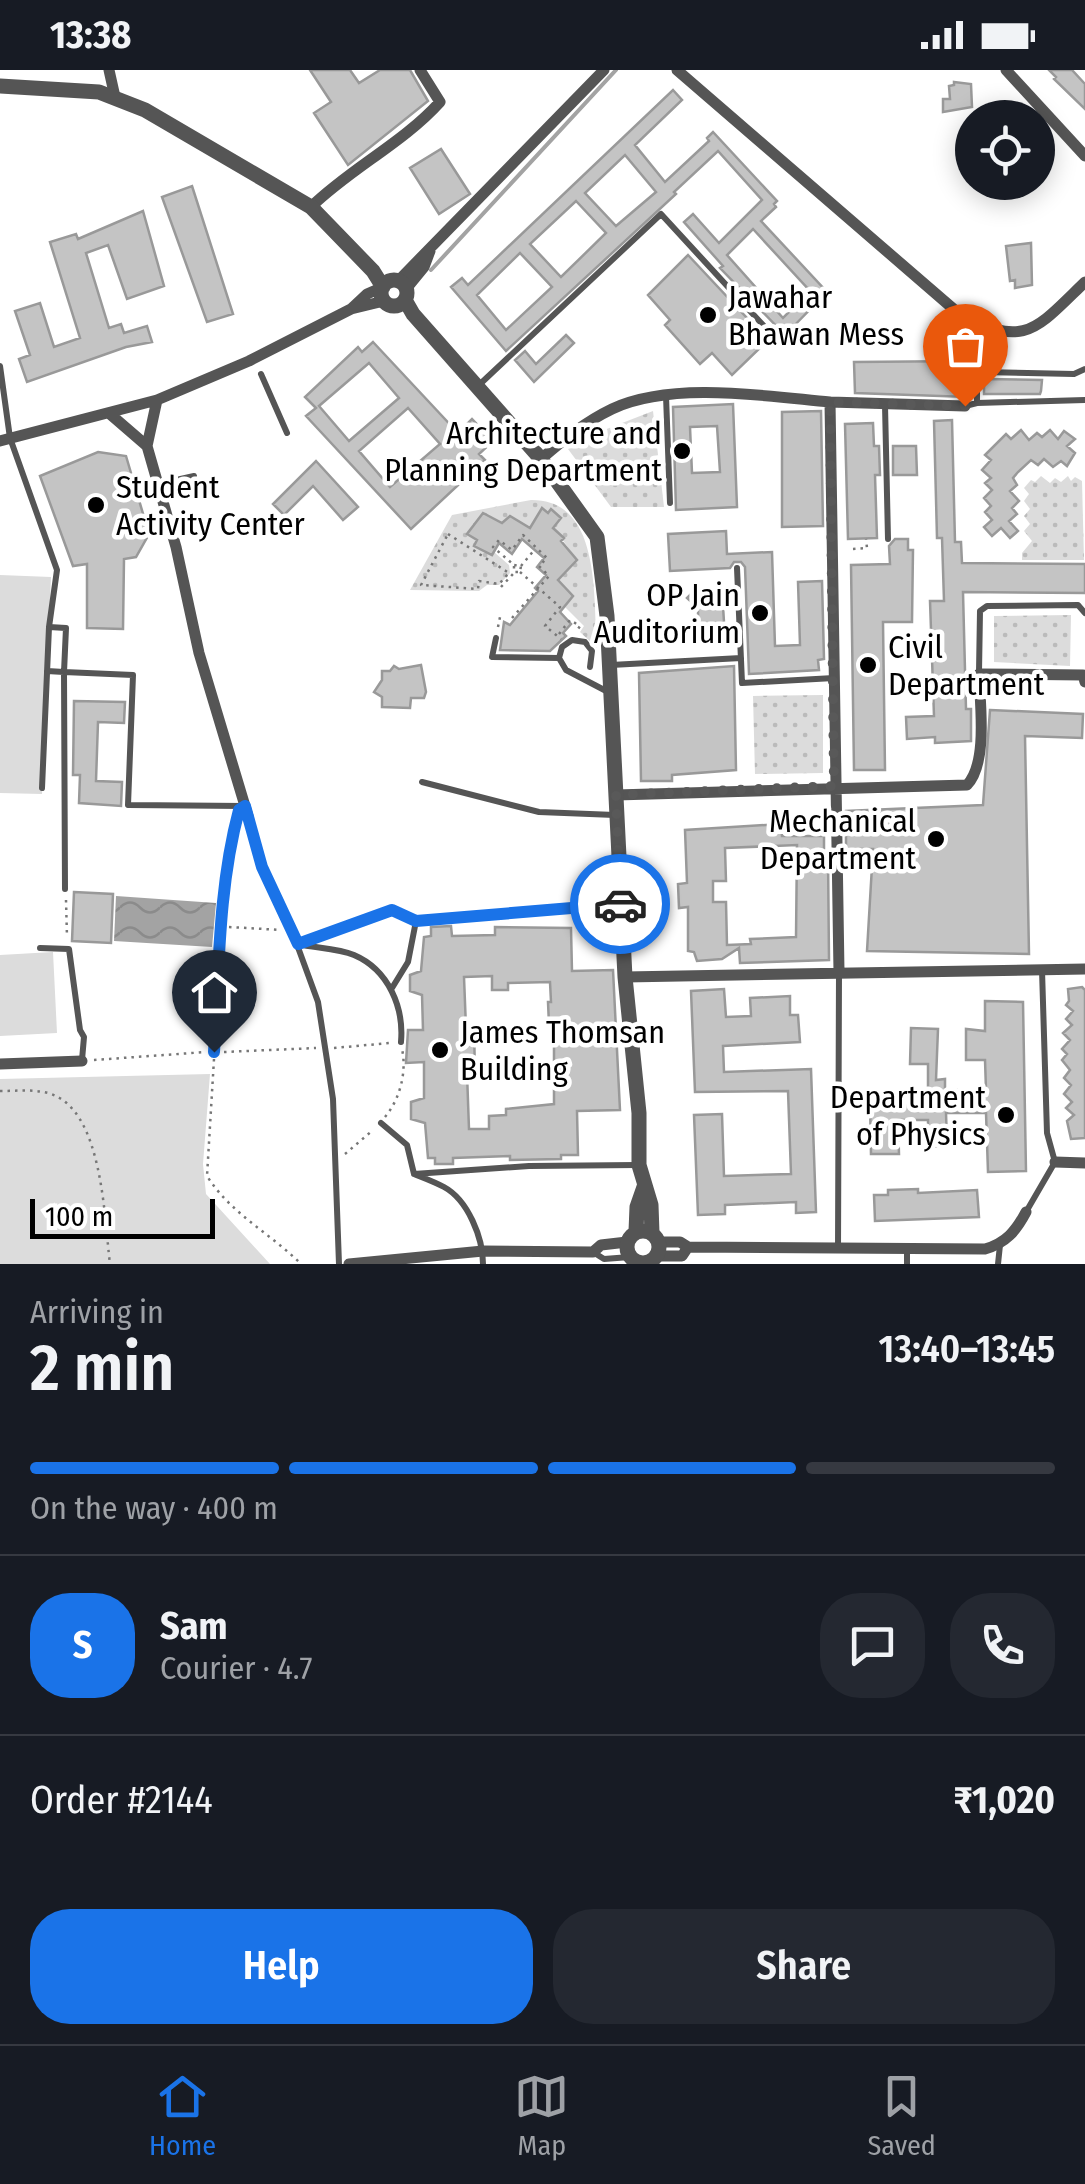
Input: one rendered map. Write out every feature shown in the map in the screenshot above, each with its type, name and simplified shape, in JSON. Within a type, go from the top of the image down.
[{"type":"street","points":[[109,70],[114,97]]},
{"type":"street","points":[[311,207],[337,182],[422,122],[440,102],[420,70]]},
{"type":"street","points":[[5,439],[156,400],[249,361],[351,309],[398,295],[418,258],[430,251],[604,70]]},
{"type":"street","points":[[677,70],[958,312],[986,328],[1010,333],[1038,328],[1085,282]]},
{"type":"street","points":[[1006,70],[1085,156]]},
{"type":"street","points":[[0,86],[87,91],[114,97],[145,110],[311,207],[398,295],[478,386],[597,537],[604,570],[625,977],[644,1187],[637,1207],[644,1251]]},
{"type":"street","points":[[536,461],[567,436],[614,408],[666,396],[712,393],[830,402],[971,404]]},
{"type":"street","points":[[156,400],[147,446],[176,546],[200,653],[247,811]]},
{"type":"street","points":[[830,402],[839,972]]},
{"type":"street","points":[[110,414],[147,446]]},
{"type":"street","points":[[616,795],[967,785],[980,760],[980,674],[1084,673]]},
{"type":"street","points":[[625,977],[1085,968]]},
{"type":"street","points":[[0,1064],[82,1061]]},
{"type":"street","points":[[1055,1162],[1085,1162]]},
{"type":"street","points":[[348,1264],[567,1258],[593,1252],[601,1245],[644,1251],[680,1242],[688,1248],[985,1249],[1000,1244],[1018,1228],[1026,1212]]},
{"type":"lane","points":[[478,386],[661,214],[774,337]]},
{"type":"lane","points":[[0,366],[5,439],[57,570],[49,628],[42,788]]},
{"type":"lane","points":[[1085,369],[1074,374],[981,372],[971,404],[1085,400]]},
{"type":"lane","points":[[261,374],[287,433]]},
{"type":"lane","points":[[666,396],[670,503]]},
{"type":"lane","points":[[884,403],[888,539]]},
{"type":"lane","points":[[157,485],[194,476]]},
{"type":"lane","points":[[737,568],[742,683],[835,678]]},
{"type":"lane","points":[[980,674],[980,611],[986,606],[1078,605],[1085,613]]},
{"type":"lane","points":[[49,628],[66,628],[65,890]]},
{"type":"lane","points":[[496,638],[492,657],[559,658]]},
{"type":"lane","points":[[559,658],[566,643],[572,640],[584,642],[592,652],[591,662],[741,658]]},
{"type":"lane","points":[[559,658],[566,670],[611,693]]},
{"type":"lane","points":[[47,671],[133,675],[128,804],[247,811]]},
{"type":"lane","points":[[44,737],[63,738]]},
{"type":"lane","points":[[422,782],[539,812],[617,815]]},
{"type":"lane","points":[[214,1052],[222,899],[232,834],[239,810],[247,811]]},
{"type":"lane","points":[[247,811],[262,867],[298,944],[318,1002],[332,1099],[338,1264]]},
{"type":"lane","points":[[298,944],[392,910],[416,921],[621,904]]},
{"type":"lane","points":[[392,988],[408,962],[416,921]]},
{"type":"lane","points":[[298,944],[356,956],[392,988],[403,1020],[401,1042]]},
{"type":"lane","points":[[40,948],[69,948],[84,1036],[82,1061]]},
{"type":"lane","points":[[1026,1212],[1055,1162],[1047,1133],[1042,969]]},
{"type":"lane","points":[[838,1250],[839,972]]},
{"type":"lane","points":[[381,1123],[407,1144],[414,1174]]},
{"type":"lane","points":[[414,1174],[529,1166],[640,1165]]},
{"type":"lane","points":[[414,1174],[448,1188],[473,1223],[483,1258]]},
{"type":"lane","points":[[998,1264],[1000,1244]]},
{"type":"lane","points":[[907,1250],[907,1264]]},
{"type":"path","points":[[510,481],[536,461]]},
{"type":"path","points":[[511,574],[448,534],[421,585],[478,589],[479,581],[499,584],[520,572]]},
{"type":"path","points":[[512,618],[548,576],[539,566],[547,558],[522,535],[512,550],[499,540],[493,547],[514,565],[521,566]]},
{"type":"path","points":[[853,549],[867,548],[866,539]]},
{"type":"path","points":[[520,572],[536,548]]},
{"type":"path","points":[[502,587],[514,565]]},
{"type":"path","points":[[520,572],[560,607],[545,626],[566,643]]},
{"type":"path","points":[[496,638],[500,617]]},
{"type":"path","points":[[558,636],[570,620],[580,626],[575,634]]},
{"type":"path","points":[[65,890],[69,948]]},
{"type":"path","points":[[222,926],[292,931]]},
{"type":"path","points":[[97,1060],[214,1052],[207,1176],[243,1219],[272,1238],[300,1264]]},
{"type":"path","points":[[0,1091],[50,1093],[74,1111],[92,1140],[110,1264]]},
{"type":"shaded area","points":[[653,411],[664,507],[611,507],[568,449],[581,439]]},
{"type":"shaded area","points":[[1041,476],[1050,483],[1055,478],[1061,482],[1068,476],[1071,481],[1075,477],[1082,481],[1084,560],[1022,560],[1022,553],[1032,541],[1024,531],[1030,524],[1024,516],[1030,509],[1024,501],[1029,494],[1024,488]]},
{"type":"shaded area","points":[[531,500],[554,504],[571,516],[582,533],[593,579],[597,648],[580,632],[584,626],[565,607],[573,596],[558,580],[577,560],[554,528],[561,518],[552,509],[548,513],[541,509],[534,521],[533,541],[522,523],[510,516],[501,524],[483,513],[479,519],[482,528],[473,524],[467,534],[477,540],[474,546],[492,555],[494,552],[509,565],[510,573],[499,585],[487,585],[479,591],[410,590],[452,515]]},
{"type":"shaded area","points":[[0,575],[51,577],[42,794],[0,793]]},
{"type":"shaded area","points":[[1071,615],[1070,666],[994,662],[994,616]]},
{"type":"shaded area","points":[[823,695],[823,773],[755,774],[753,696]]},
{"type":"shaded area","points":[[53,952],[57,1033],[0,1036],[0,955]]},
{"type":"shaded area","points":[[210,1074],[203,1164],[206,1194],[270,1264],[0,1264],[0,1079]]},
{"type":"water","points":[[116,896],[216,903],[212,947],[114,941]]},
{"type":"building","points":[[310,70],[350,70],[359,83],[380,70],[410,70],[428,101],[348,165],[314,113],[331,102]]},
{"type":"building","points":[[1049,70],[1072,70],[1085,84],[1085,109],[1054,79]]},
{"type":"building","points":[[971,84],[972,100],[955,100],[955,110],[943,112],[943,99],[950,99],[949,86]]},
{"type":"building","points":[[673,90],[682,100],[635,145],[665,182],[709,141],[707,138],[713,132],[777,201],[761,221],[827,292],[785,335],[720,268],[723,266],[684,222],[693,214],[719,243],[762,200],[718,151],[506,351],[451,287],[462,278],[468,285]],"holes":[[[625,155],[656,192],[616,226],[585,193]],[[576,201],[606,233],[561,277],[530,244]],[[753,229],[810,291],[783,318],[727,255]],[[520,253],[552,287],[506,330],[477,295]]]},
{"type":"building","points":[[441,149],[470,194],[439,214],[410,168]]},
{"type":"building","points":[[192,186],[233,314],[207,322],[162,197]]},
{"type":"building","points":[[143,211],[164,286],[127,299],[108,245],[86,253],[109,328],[121,324],[124,333],[147,326],[152,342],[126,347],[27,382],[19,359],[30,355],[15,311],[40,303],[54,347],[80,338],[50,242],[76,234],[78,239]]},
{"type":"building","points":[[1031,243],[1032,285],[1015,288],[1015,280],[1010,281],[1006,246]]},
{"type":"building","name":"Jawahar Bhawan Mess","points":[[688,255],[761,333],[757,337],[764,344],[732,375],[712,353],[700,364],[665,325],[670,320],[648,295]]},
{"type":"building","points":[[566,335],[574,343],[534,382],[515,360],[525,351],[536,364]]},
{"type":"building","points":[[373,342],[458,433],[472,419],[493,441],[479,454],[485,460],[411,529],[306,416],[316,408],[305,397],[358,347],[362,352]],"holes":[[[369,363],[399,398],[349,441],[319,406]],[[408,408],[440,444],[390,487],[359,451]]]},
{"type":"building","points":[[968,361],[968,397],[855,393],[854,362]]},
{"type":"building","points":[[984,379],[1042,380],[1041,391],[984,394]]},
{"type":"building","name":"Architecture and Planning Department","points":[[733,404],[737,507],[676,510],[673,407]],"holes":[[[717,426],[720,472],[692,473],[690,427]]]},
{"type":"building","points":[[821,411],[823,526],[782,527],[782,412]]},
{"type":"building","points":[[952,420],[955,542],[961,542],[962,563],[1085,564],[1085,593],[963,592],[966,709],[971,709],[971,741],[935,743],[935,737],[907,739],[906,717],[934,716],[930,601],[944,601],[942,538],[937,538],[934,421]]},
{"type":"building","points":[[873,423],[874,446],[879,446],[880,475],[875,475],[877,538],[848,539],[845,424]]},
{"type":"building","points":[[1021,430],[1029,440],[1050,430],[1058,439],[1064,431],[1075,439],[1067,446],[1075,453],[1067,466],[1061,461],[1053,467],[1044,459],[1038,465],[1031,460],[1018,472],[1013,478],[1017,485],[1010,491],[1019,501],[1012,508],[1017,514],[1009,521],[1018,531],[1010,538],[1001,528],[992,536],[984,527],[992,520],[985,512],[991,506],[984,498],[992,490],[985,483],[991,478],[982,470],[991,460],[985,455],[1006,434],[1011,439]]},
{"type":"building","points":[[893,446],[916,446],[917,475],[893,475]]},
{"type":"building","name":"Student Activity Center","points":[[98,452],[126,456],[149,534],[136,557],[124,559],[123,629],[87,628],[87,564],[73,566],[40,476]]},
{"type":"building","points":[[316,461],[358,507],[343,520],[313,486],[284,515],[273,504]]},
{"type":"building","points":[[542,508],[548,513],[551,509],[561,518],[553,528],[577,560],[558,580],[573,596],[560,612],[571,624],[563,633],[566,636],[550,651],[500,650],[504,622],[510,625],[546,575],[537,567],[544,558],[522,539],[512,554],[499,543],[492,555],[474,546],[477,540],[467,534],[483,513],[502,523],[510,516],[530,528]]},
{"type":"building","name":"OP Jain Auditorium","points":[[726,531],[727,554],[772,552],[775,646],[800,645],[798,582],[822,581],[824,659],[818,660],[819,670],[749,674],[745,567],[741,562],[734,562],[730,568],[670,571],[668,534]]},
{"type":"building","name":"Civil Department","points":[[895,539],[908,539],[908,550],[913,550],[912,622],[883,622],[885,770],[854,770],[851,565],[890,564],[889,546]]},
{"type":"building","points":[[722,586],[731,596],[723,606],[724,622],[733,635],[724,643],[711,630],[700,643],[689,632],[698,621],[698,608],[687,598],[698,587],[710,599]]},
{"type":"building","points":[[421,665],[424,698],[411,698],[410,708],[382,707],[382,697],[374,692],[382,680],[382,671],[390,671],[394,666],[399,669]]},
{"type":"building","points":[[734,666],[736,770],[672,775],[672,781],[641,781],[639,673]]},
{"type":"building","points":[[74,701],[125,702],[124,723],[98,722],[96,781],[122,782],[121,806],[79,803],[80,775],[73,775]]},
{"type":"building","name":"Mechanical Department","points":[[990,710],[1083,714],[1082,738],[1025,736],[1029,954],[867,951],[873,849],[846,849],[846,811],[983,805]]},
{"type":"building","points":[[781,824],[782,836],[824,836],[824,853],[828,855],[829,960],[740,963],[739,948],[722,959],[697,961],[694,952],[688,951],[688,907],[679,908],[678,884],[687,883],[685,830]],"holes":[[[797,845],[796,937],[750,939],[751,944],[727,945],[726,902],[713,902],[713,881],[726,881],[725,848]]]},
{"type":"building","points":[[74,892],[113,894],[111,943],[72,941]]},
{"type":"building","name":"James Thomsan Building","points":[[451,926],[452,936],[495,935],[495,927],[571,928],[572,971],[613,970],[620,1110],[577,1111],[578,1155],[561,1155],[561,1159],[453,1158],[453,1164],[435,1164],[435,1158],[428,1158],[425,1123],[411,1119],[411,1102],[424,1098],[424,1062],[406,1063],[408,1030],[423,1030],[422,995],[410,991],[410,975],[421,971],[424,937],[431,936],[431,927]],"holes":[[[492,976],[492,990],[508,990],[508,983],[550,982],[554,1104],[506,1109],[506,1115],[489,1116],[489,1129],[469,1129],[467,1073],[475,1073],[474,1028],[466,1028],[464,977]]]},
{"type":"building","points":[[1082,987],[1085,1138],[1071,1139],[1067,1121],[1074,1115],[1066,1108],[1072,1102],[1064,1094],[1071,1085],[1064,1078],[1070,1070],[1062,1060],[1067,1054],[1062,1049],[1070,1040],[1063,1033],[1072,1025],[1066,1019],[1073,1011],[1066,1005],[1068,989]]},
{"type":"building","points":[[724,989],[726,1017],[751,1016],[750,998],[790,996],[790,1015],[798,1015],[800,1042],[723,1046],[724,1072],[811,1069],[816,1212],[796,1213],[796,1202],[725,1205],[725,1214],[698,1215],[694,1115],[722,1114],[724,1176],[791,1174],[788,1091],[695,1092],[691,991]]},
{"type":"building","points":[[985,1001],[1023,1002],[1026,1171],[988,1172],[986,1113],[946,1113],[947,1142],[941,1142],[941,1146],[928,1147],[928,1120],[898,1120],[899,1154],[871,1154],[870,1101],[928,1100],[928,1064],[910,1064],[911,1028],[938,1029],[936,1080],[945,1079],[945,1090],[986,1090],[985,1060],[966,1060],[966,1029],[985,1031]]},
{"type":"building","points":[[918,1189],[918,1193],[977,1190],[979,1217],[875,1221],[874,1195],[888,1195],[888,1190]]},
{"type":"waterway","points":[[431,270],[616,70]]},
{"type":"way so far","points":[[620,904],[616,795],[834,786],[830,402],[965,406]]},
{"type":"place","name":"Jawahar Bhawan Mess","points":[[708,315]]},
{"type":"place","name":"Architecture and Planning Department","points":[[682,451]]},
{"type":"place","name":"Student Activity Center","points":[[96,505]]},
{"type":"place","name":"OP Jain Auditorium","points":[[760,613]]},
{"type":"place","name":"Civil Department","points":[[868,665]]},
{"type":"place","name":"Mechanical Department","points":[[936,839]]},
{"type":"place","name":"James Thomsan Building","points":[[440,1050]]},
{"type":"place","name":"Department of Physics","points":[[1006,1115]]},
{"type":"route","points":[[214,1052],[222,899],[232,834],[239,810],[245,806],[262,867],[298,944],[392,910],[416,921],[620,904]]}]
